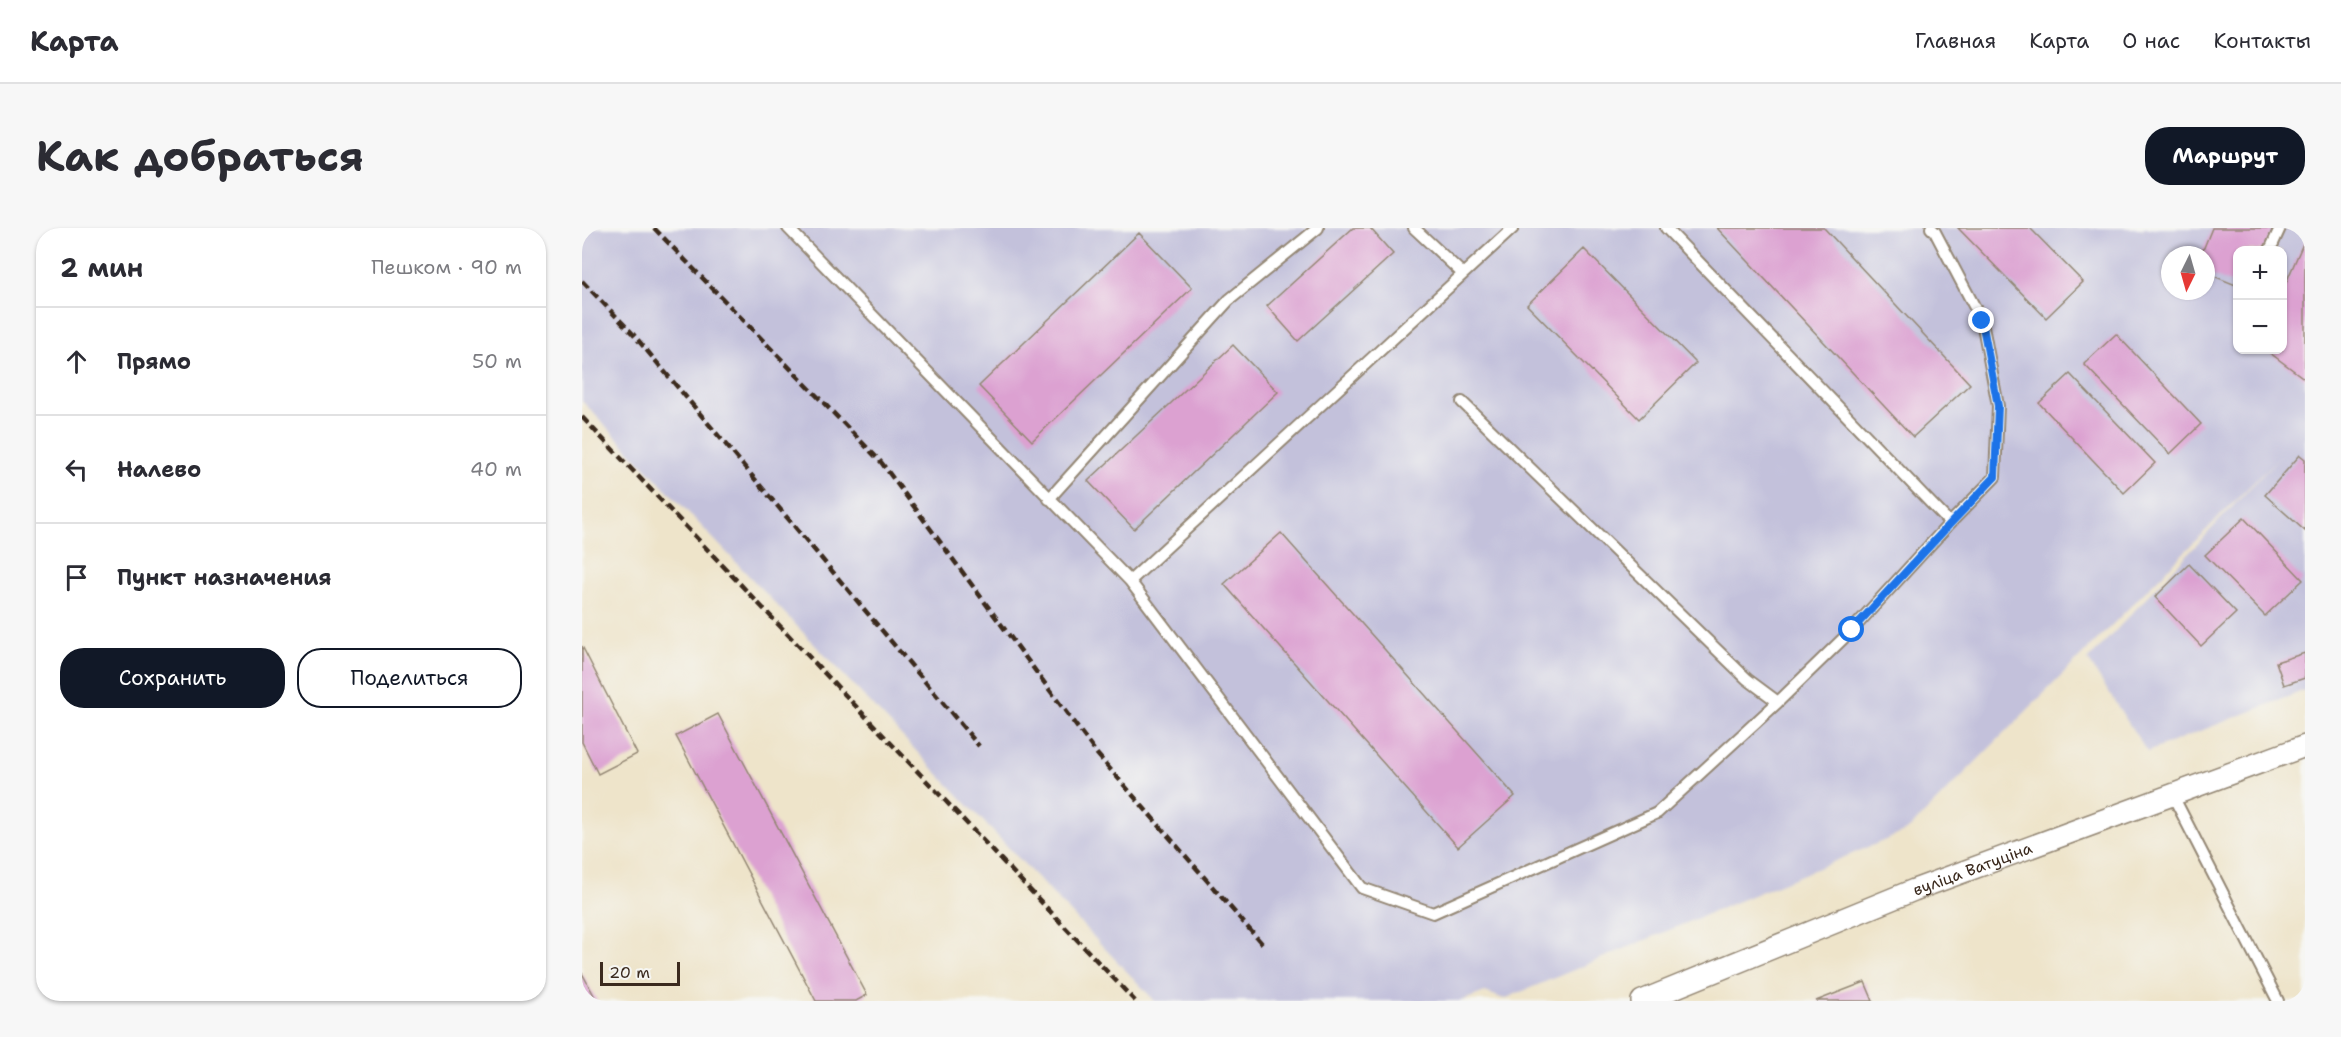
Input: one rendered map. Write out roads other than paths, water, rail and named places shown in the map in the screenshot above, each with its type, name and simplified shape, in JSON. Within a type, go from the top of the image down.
[{"type":"street","name":"вуліца Ватуціна","points":[[1642,1001],[1914,890],[2305,746]]},
{"type":"lane","points":[[788,228],[1049,500],[1130,581],[1362,888],[1433,914],[1657,813],[1778,702],[1852,630],[1995,477],[1998,406],[1982,321],[1931,228]]},
{"type":"lane","points":[[1049,500],[1229,300],[1318,228]]},
{"type":"lane","points":[[1414,228],[1463,274]]},
{"type":"lane","points":[[1130,581],[1513,228]]},
{"type":"lane","points":[[1666,228],[1950,524]]},
{"type":"lane","points":[[2272,246],[2280,228]]},
{"type":"lane","points":[[1462,402],[1747,679],[1778,702]]},
{"type":"lane","points":[[2172,794],[2278,1001]]},
{"type":"railway","points":[[654,228],[881,462],[1097,754],[1264,946]]},
{"type":"railway","points":[[582,281],[633,334],[979,746]]},
{"type":"railway","points":[[582,417],[1135,1001]]}]
